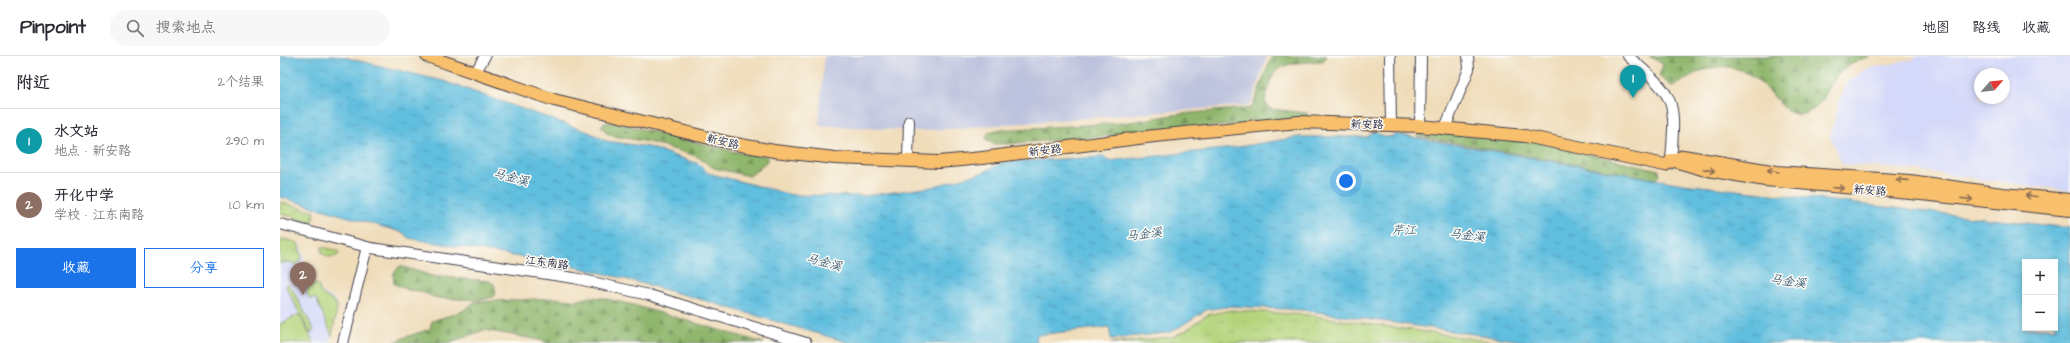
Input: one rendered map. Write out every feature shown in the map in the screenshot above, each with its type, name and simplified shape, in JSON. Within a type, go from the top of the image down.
[{"type":"main road","name":"新安路","points":[[427,56],[554,100],[730,143],[774,151],[835,158],[940,162],[1154,136],[1299,122],[1391,124],[1525,136],[1656,164],[1665,165],[1671,160],[1683,156],[1777,172],[1910,181],[2002,194],[2070,200]]},
{"type":"main road","name":"新安路","points":[[1671,160],[1702,169],[1765,180],[1921,194],[2070,210]]},
{"type":"street","points":[[475,73],[485,56]]},
{"type":"street","points":[[1390,56],[1391,124]]},
{"type":"street","points":[[1420,126],[1421,56]]},
{"type":"street","points":[[1445,128],[1469,69],[1468,56]]},
{"type":"street","points":[[1628,56],[1659,83],[1670,100],[1674,118],[1671,160]]},
{"type":"street","points":[[908,161],[909,121]]},
{"type":"street","name":"江东南路","points":[[280,224],[367,247],[574,278],[650,295],[806,343]]},
{"type":"street","points":[[343,343],[367,247]]},
{"type":"shaded area","points":[[824,56],[1267,56],[1251,105],[920,131],[819,125]]},
{"type":"shaded area","points":[[1917,56],[2070,56],[2070,191],[1914,170],[1842,164],[1830,136],[1844,85],[1865,69],[1911,60]]},
{"type":"shaded area","points":[[280,239],[300,245],[305,258],[296,271],[316,288],[336,301],[338,307],[330,343],[280,343]]},
{"type":"green space","points":[[1272,56],[1327,56],[1323,61],[1294,63],[1287,65],[1276,72],[1272,77],[1265,101],[1269,109],[1307,113],[1308,116],[1305,118],[1192,129],[1004,144],[993,144],[987,140],[986,136],[989,132],[997,130],[1124,123],[1179,114],[1252,108]]},
{"type":"green space","points":[[1649,56],[1870,56],[1854,63],[1840,72],[1818,106],[1806,113],[1794,114],[1784,108],[1757,80],[1736,68],[1714,67],[1700,71],[1678,84],[1671,86],[1659,76],[1663,64]]},
{"type":"green space","points":[[614,122],[740,153],[765,156],[767,157],[767,161],[750,176],[714,168],[696,156],[649,142],[613,136],[607,133],[601,126],[604,123]]},
{"type":"green space","points":[[1420,132],[1532,141],[1659,170],[1660,176],[1656,179],[1417,136]]},
{"type":"green space","points":[[280,202],[315,212],[312,223],[280,213]]},
{"type":"green space","points":[[280,238],[298,243],[302,257],[296,266],[290,262],[280,264]]},
{"type":"green space","points":[[322,247],[338,251],[339,254],[334,257],[328,257],[321,252]]},
{"type":"green space","points":[[399,267],[404,267],[432,276],[489,281],[494,284],[496,293],[493,297],[481,300],[436,298],[419,291],[408,290],[394,284],[393,274]]},
{"type":"green space","points":[[311,283],[318,285],[321,293],[336,303],[337,309],[332,336],[317,301],[315,298],[311,299],[307,295],[307,289]]},
{"type":"green space","points":[[288,284],[293,290],[314,330],[310,333],[285,285]]},
{"type":"green space","points":[[590,297],[602,298],[633,305],[764,343],[546,343],[545,341],[484,330],[448,343],[394,343],[403,338],[430,329],[432,321],[463,311],[474,302],[557,298],[576,301]]},
{"type":"green space","points":[[1231,310],[1307,315],[1502,343],[1110,343],[1172,337],[1185,331],[1207,315]]},
{"type":"green space","points":[[299,314],[314,343],[280,343],[280,324]]},
{"type":"water","points":[[280,56],[339,56],[443,81],[591,133],[606,141],[648,147],[699,164],[708,173],[792,195],[864,196],[932,187],[984,172],[1004,162],[1104,157],[1108,161],[1225,149],[1299,137],[1367,137],[1374,132],[1385,137],[1400,135],[1683,184],[2070,228],[2070,343],[1536,343],[1303,310],[1231,306],[1206,310],[1173,331],[1111,339],[1109,327],[1036,335],[1037,343],[850,343],[689,296],[614,276],[567,265],[408,238],[404,233],[280,197]]},
{"type":"place","name":"水文站","points":[[1633,98]]},
{"type":"place","name":"开化中学","points":[[303,295]]},
{"type":"water label","name":"马金溪","points":[[511,177]]},
{"type":"water label","name":"芹江","points":[[1404,230]]},
{"type":"water label","name":"马金溪","points":[[1144,234]]},
{"type":"water label","name":"马金溪","points":[[1467,235]]},
{"type":"water label","name":"马金溪","points":[[824,262]]},
{"type":"water label","name":"马金溪","points":[[1788,281]]}]
